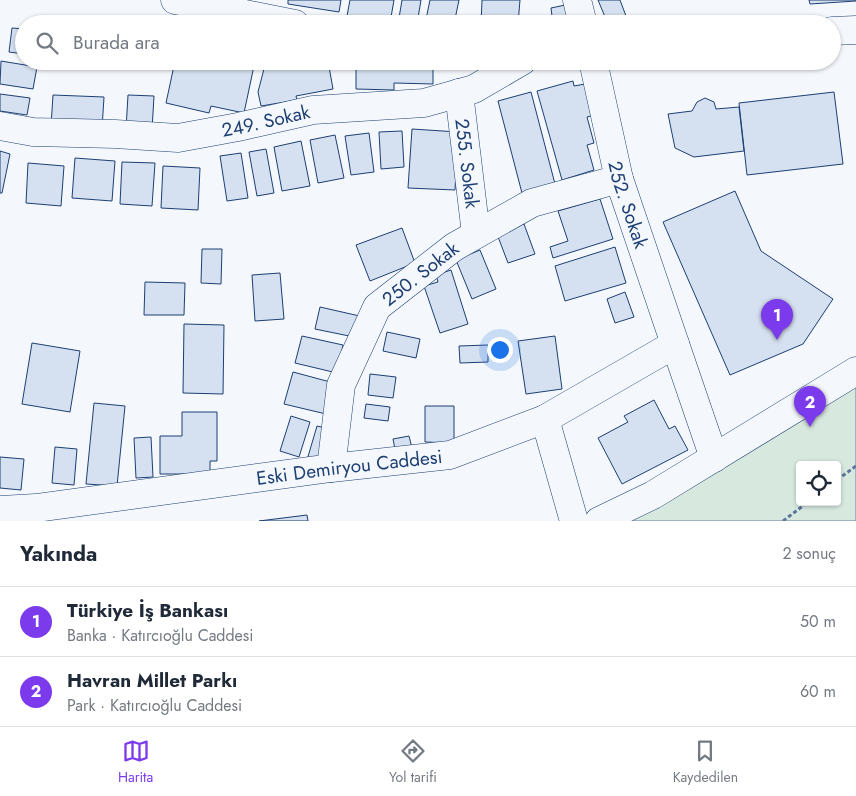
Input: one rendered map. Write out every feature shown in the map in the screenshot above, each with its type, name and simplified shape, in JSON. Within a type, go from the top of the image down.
[{"type":"street","points":[[175,0],[250,15]]},
{"type":"street","points":[[577,0],[581,15]]},
{"type":"street","points":[[841,31],[856,30]]},
{"type":"street","name":"249. Sokak","points":[[0,126],[32,132],[178,138],[313,110],[424,103],[474,89],[507,70]]},
{"type":"street","name":"252. Sokak","points":[[595,70],[619,179],[714,458]]},
{"type":"street","name":"255. Sokak","points":[[459,93],[476,234]]},
{"type":"street","name":"250. Sokak","points":[[331,468],[341,385],[378,307],[454,247],[532,203],[619,179]]},
{"type":"street","name":"Eski Demiryou Caddesi","points":[[0,510],[36,508],[331,468],[450,455],[545,419],[676,344]]},
{"type":"street","points":[[599,521],[653,494],[856,371]]},
{"type":"street","points":[[545,419],[574,521]]},
{"type":"path","points":[[841,477],[856,466]]},
{"type":"path","points":[[783,521],[803,506]]},
{"type":"shaded area","points":[[856,371],[856,521],[599,521]]},
{"type":"building","points":[[288,0],[341,0],[339,12],[288,4]]},
{"type":"building","points":[[350,0],[394,0],[391,15],[347,15]]},
{"type":"building","points":[[402,0],[421,0],[418,15],[400,15]]},
{"type":"building","points":[[430,0],[459,0],[456,15],[427,15]]},
{"type":"building","points":[[482,0],[520,0],[519,15],[481,15]]},
{"type":"building","points":[[598,0],[620,0],[626,15],[604,15]]},
{"type":"building","points":[[809,0],[856,0],[856,1],[810,4]]},
{"type":"building","points":[[570,4],[572,15],[552,15],[551,8]]},
{"type":"building","points":[[12,28],[15,28],[15,53],[9,52]]},
{"type":"building","points":[[1,61],[15,63],[15,70],[36,70],[33,89],[0,84]]},
{"type":"building","points":[[173,70],[253,70],[244,113],[211,106],[209,113],[166,103]]},
{"type":"building","points":[[264,70],[330,70],[333,89],[296,96],[297,100],[261,106],[258,92]]},
{"type":"building","points":[[356,70],[433,70],[433,84],[394,83],[394,90],[356,89]]},
{"type":"building","points":[[573,81],[574,86],[585,84],[594,115],[587,117],[594,143],[587,145],[594,170],[562,180],[537,91]]},
{"type":"building","points":[[531,92],[555,184],[523,197],[498,101]]},
{"type":"building","points":[[834,92],[843,164],[747,175],[739,103]]},
{"type":"building","points":[[0,94],[30,98],[27,115],[0,111]]},
{"type":"building","points":[[53,95],[104,97],[102,129],[51,126]]},
{"type":"building","points":[[128,95],[154,96],[152,130],[126,129]]},
{"type":"building","points":[[705,98],[714,102],[716,109],[739,107],[744,151],[694,157],[675,148],[668,114],[692,111],[697,102]]},
{"type":"building","points":[[412,129],[458,132],[455,190],[408,188]]},
{"type":"building","points":[[402,131],[404,167],[381,169],[379,132]]},
{"type":"building","points":[[369,133],[374,172],[351,175],[345,136]]},
{"type":"building","points":[[335,135],[344,178],[318,183],[310,140]]},
{"type":"building","points":[[301,141],[310,186],[282,191],[274,147]]},
{"type":"building","points":[[266,149],[274,193],[257,196],[249,152]]},
{"type":"building","points":[[0,151],[10,154],[2,193],[0,193]]},
{"type":"building","points":[[241,153],[248,198],[227,201],[220,156]]},
{"type":"building","points":[[75,158],[115,161],[112,201],[72,198]]},
{"type":"building","points":[[122,162],[155,163],[152,206],[120,204]]},
{"type":"building","points":[[28,163],[64,166],[61,206],[26,203]]},
{"type":"building","points":[[163,166],[200,168],[198,210],[161,208]]},
{"type":"building","points":[[735,191],[761,251],[833,299],[803,344],[730,375],[663,222]]},
{"type":"building","points":[[600,199],[613,239],[553,258],[550,247],[568,241],[558,211]]},
{"type":"building","points":[[524,224],[535,254],[508,263],[497,234]]},
{"type":"building","points":[[402,228],[415,263],[370,281],[356,245]]},
{"type":"building","points":[[615,247],[626,283],[565,301],[555,266]]},
{"type":"building","points":[[202,249],[222,249],[221,284],[201,283]]},
{"type":"building","points":[[480,250],[496,289],[472,299],[456,260]]},
{"type":"building","points":[[451,270],[468,324],[440,333],[424,286],[438,282],[436,275]]},
{"type":"building","points":[[280,273],[284,319],[255,321],[252,275]]},
{"type":"building","points":[[145,282],[185,283],[184,315],[144,315]]},
{"type":"building","points":[[625,292],[634,317],[615,323],[607,299]]},
{"type":"building","points":[[320,307],[364,317],[359,338],[315,329]]},
{"type":"building","points":[[184,324],[224,325],[223,394],[183,393]]},
{"type":"building","points":[[387,332],[420,339],[416,358],[383,351]]},
{"type":"building","points":[[302,336],[343,345],[337,373],[295,363]]},
{"type":"building","points":[[555,336],[562,389],[526,394],[518,341]]},
{"type":"building","points":[[32,343],[80,351],[70,412],[22,404]]},
{"type":"building","points":[[488,345],[488,362],[460,363],[459,346]]},
{"type":"building","points":[[293,372],[334,383],[326,414],[284,404]]},
{"type":"building","points":[[370,374],[396,377],[393,398],[368,395]]},
{"type":"building","points":[[654,400],[669,429],[675,426],[688,450],[622,484],[598,438],[628,422],[624,416]]},
{"type":"building","points":[[94,403],[125,406],[117,486],[86,484]]},
{"type":"building","points":[[366,404],[390,407],[388,421],[364,418]]},
{"type":"building","points":[[425,406],[454,406],[454,443],[425,442]]},
{"type":"building","points":[[182,412],[217,412],[217,461],[210,461],[210,474],[160,474],[160,436],[182,436]]},
{"type":"building","points":[[291,416],[310,422],[299,457],[280,451]]},
{"type":"building","points":[[317,426],[334,430],[323,464],[307,460]]},
{"type":"building","points":[[409,436],[414,456],[397,460],[393,439]]},
{"type":"building","points":[[151,437],[153,477],[136,478],[134,438]]},
{"type":"building","points":[[55,447],[77,449],[74,485],[52,483]]},
{"type":"building","points":[[0,457],[24,459],[21,490],[0,488]]},
{"type":"building","points":[[307,515],[308,521],[259,521]]},
{"type":"place","name":"Türkiye İş Bankası","points":[[777,340]]},
{"type":"place","name":"Havran Millet Parkı","points":[[810,427]]}]
